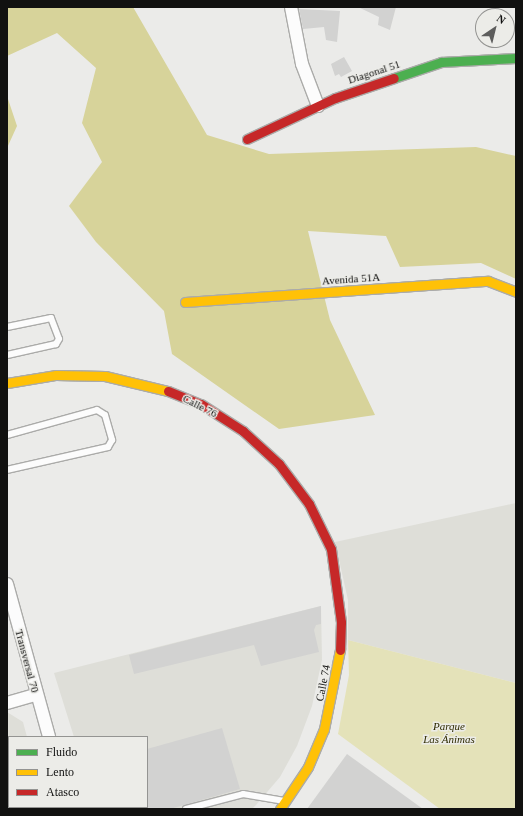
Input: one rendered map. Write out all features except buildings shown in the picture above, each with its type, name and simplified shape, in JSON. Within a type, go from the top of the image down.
[{"type":"street","points":[[291,7],[302,64],[318,106]]},
{"type":"street","name":"Diagonal 51","points":[[246,139],[318,106],[441,62],[516,58]]},
{"type":"street","name":"Avenida 51A","points":[[185,302],[488,281],[516,292]]},
{"type":"street","name":"Calle 76","points":[[7,383],[56,375],[105,376],[154,385],[201,404],[243,431],[279,464],[309,504],[331,549]]},
{"type":"street","name":"Calle 74","points":[[280,809],[308,767],[335,694],[341,622],[331,549]]},
{"type":"street","name":"Transversal 70","points":[[7,584],[36,695],[49,736]]},
{"type":"street","points":[[7,703],[36,695]]},
{"type":"lane","points":[[7,327],[51,318],[59,339],[56,344],[7,355]]},
{"type":"lane","points":[[7,435],[97,410],[105,415],[112,440],[108,447],[7,470]]},
{"type":"lane","points":[[186,809],[243,794],[286,802]]},
{"type":"shaded area","points":[[7,7],[133,7],[207,135],[269,154],[476,147],[516,156],[516,279],[481,263],[400,267],[386,236],[308,231],[330,320],[375,415],[279,429],[172,354],[164,311],[96,242],[69,206],[102,162],[82,123],[96,68],[57,33],[7,56]]},
{"type":"shaded area","points":[[7,96],[17,126],[7,148]]},
{"type":"shaded area","points":[[516,503],[516,683],[348,640],[348,600],[335,542]]},
{"type":"shaded area","points":[[321,606],[322,660],[312,706],[297,746],[280,777],[252,809],[96,809],[148,808],[148,736],[74,736],[54,673]]},
{"type":"shaded area","points":[[7,712],[23,722],[27,736],[8,736],[8,808],[48,809],[7,809]]},
{"type":"green space","name":"Parque Las Ánimas","points":[[348,640],[516,683],[516,809],[440,809],[338,734],[349,675]]},
{"type":"traffic: fast","points":[[394,78],[441,62],[516,58]]},
{"type":"traffic: slow","points":[[185,302],[488,281],[516,292]]},
{"type":"traffic: slow","points":[[7,383],[56,375],[105,376],[168,391]]},
{"type":"traffic: slow","points":[[280,809],[308,767],[324,729],[340,650]]},
{"type":"traffic: jam","points":[[247,139],[335,98],[394,78]]},
{"type":"traffic: jam","points":[[168,391],[201,404],[243,431],[279,464],[309,504],[331,549],[341,622],[340,650]]}]
